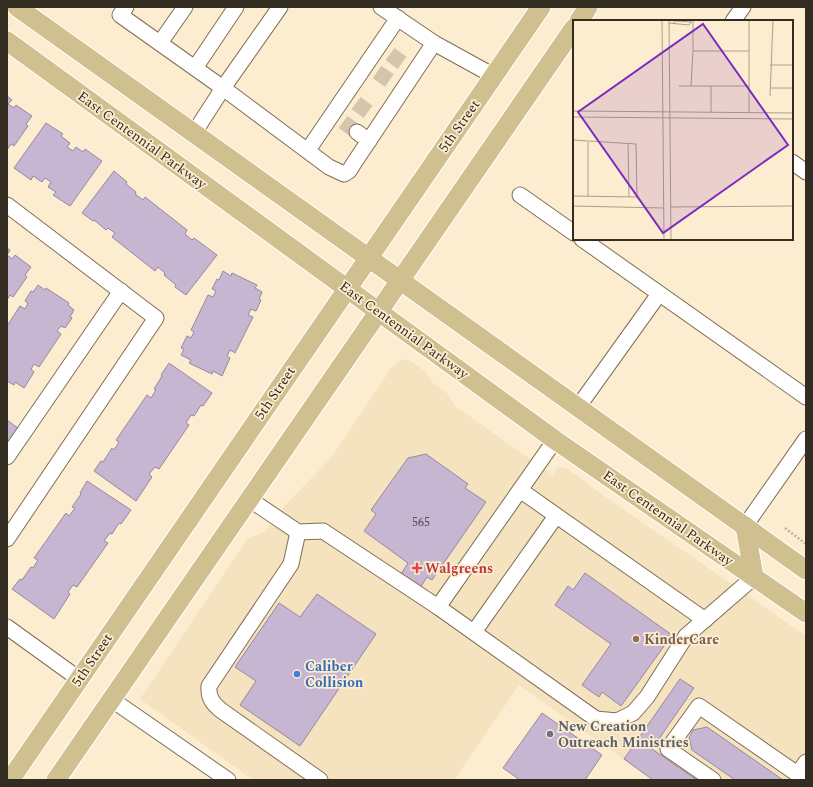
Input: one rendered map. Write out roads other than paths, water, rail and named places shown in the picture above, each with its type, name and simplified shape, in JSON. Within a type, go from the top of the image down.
[{"type":"main road","points":[[17,7],[806,570]]},
{"type":"main road","name":"5th Street","points":[[10,780],[541,7]]},
{"type":"main road","points":[[580,20],[588,7]]},
{"type":"main road","points":[[56,780],[573,29]]},
{"type":"main road","name":"East Centennial Parkway","points":[[7,41],[555,440],[806,613]]},
{"type":"main road","points":[[745,526],[754,577]]},
{"type":"street","points":[[160,43],[185,7]]},
{"type":"street","points":[[195,68],[236,7]]},
{"type":"street","points":[[194,133],[223,88],[280,7]]},
{"type":"street","points":[[381,7],[434,43],[494,76]]},
{"type":"street","points":[[734,20],[743,7]]},
{"type":"street","points":[[123,11],[160,43],[308,150],[329,167],[344,174],[349,171],[363,137],[376,118],[411,68],[434,43]]},
{"type":"street","points":[[308,150],[338,118],[385,50],[398,18]]},
{"type":"street","points":[[793,163],[806,172]]},
{"type":"street","points":[[520,196],[573,232]]},
{"type":"street","points":[[7,205],[156,318],[7,539]]},
{"type":"street","points":[[584,240],[806,396]]},
{"type":"street","points":[[7,457],[121,291]]},
{"type":"street","points":[[578,407],[659,294]]},
{"type":"street","points":[[745,526],[806,439]]},
{"type":"street","points":[[438,607],[555,440]]},
{"type":"street","points":[[520,490],[705,620]]},
{"type":"street","points":[[249,499],[298,532],[323,531],[438,607],[596,719],[617,721],[634,713],[647,697],[686,636],[754,577]]},
{"type":"street","points":[[474,632],[556,516]]},
{"type":"street","points":[[298,532],[291,564],[209,686],[208,695],[215,706],[320,780]]},
{"type":"street","points":[[7,627],[79,679]]},
{"type":"street","points":[[111,699],[228,780]]},
{"type":"street","points":[[713,780],[668,749],[699,706],[803,772]]},
{"type":"tunnel","points":[[390,54],[405,65]]},
{"type":"tunnel","points":[[377,72],[393,83]]},
{"type":"tunnel","points":[[356,103],[371,114]]},
{"type":"tunnel","points":[[343,122],[357,132]]},
{"type":"place","name":"Walgreens","points":[[417,568]]},
{"type":"place","name":"KinderCare","points":[[636,639]]},
{"type":"place","name":"Caliber Collision","points":[[297,674]]},
{"type":"place","name":"New Creation Outreach Ministries","points":[[550,734]]}]
